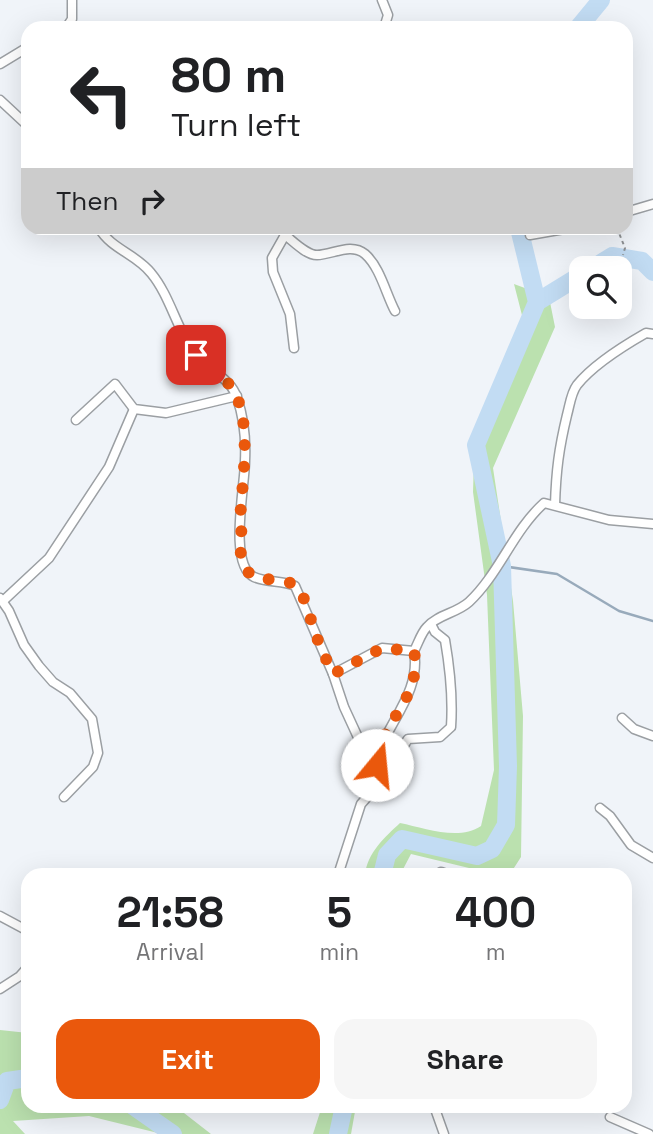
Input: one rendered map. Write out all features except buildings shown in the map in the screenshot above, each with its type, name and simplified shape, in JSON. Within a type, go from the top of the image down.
[{"type":"street","points":[[71,21],[72,0]]},
{"type":"street","points":[[382,0],[388,15],[386,21]]},
{"type":"street","points":[[0,64],[21,51]]},
{"type":"street","points":[[0,100],[21,120]]},
{"type":"street","points":[[633,210],[653,204]]},
{"type":"street","points":[[105,235],[115,246],[151,273],[196,355],[224,379],[237,396],[244,429],[245,460],[240,508],[240,556],[246,571],[255,578],[288,583],[295,586],[301,594],[344,708],[378,785],[361,804],[340,868]]},
{"type":"street","points":[[283,235],[272,258],[273,272],[290,314],[294,348]]},
{"type":"street","points":[[289,235],[305,250],[317,255],[350,248],[365,254],[383,284],[395,312]]},
{"type":"street","points":[[555,505],[560,441],[573,392],[578,383],[610,356],[646,333],[653,334]]},
{"type":"street","points":[[76,419],[115,384],[134,409],[166,414],[237,396]]},
{"type":"street","points":[[64,797],[93,767],[98,752],[92,719],[70,693],[53,682],[39,666],[24,645],[1,600],[49,558],[109,467],[134,409]]},
{"type":"street","points":[[431,624],[435,632],[445,640],[453,701],[451,727],[440,737],[408,739],[389,769],[381,771],[377,765],[377,756],[414,683],[417,666],[414,651],[427,626],[472,600],[492,576],[531,515],[544,503],[609,520],[653,524]]},
{"type":"street","points":[[333,674],[382,648],[414,651]]},
{"type":"street","points":[[622,718],[634,729],[653,736]]},
{"type":"street","points":[[600,808],[610,816],[631,845],[653,858]]},
{"type":"street","points":[[0,916],[21,926]]},
{"type":"street","points":[[0,989],[21,975]]},
{"type":"street","points":[[436,1113],[444,1134]]},
{"type":"street","points":[[610,1117],[649,1134]]},
{"type":"path","points":[[620,235],[625,248],[623,255]]},
{"type":"green space","points":[[514,284],[549,297],[555,327],[493,468],[513,601],[523,716],[521,857],[514,868],[469,868],[411,854],[404,868],[366,868],[373,853],[400,823],[452,833],[462,833],[481,826],[494,770],[487,595],[473,492],[475,430],[524,323]]},
{"type":"green space","points":[[0,1030],[21,1032],[21,1113],[184,1113],[211,1134],[162,1134],[89,1116],[13,1121],[25,1134],[0,1134]]},
{"type":"green space","points":[[320,1113],[355,1113],[351,1134],[313,1134]]},
{"type":"waterway","points":[[584,21],[601,0]]},
{"type":"waterway","points":[[384,868],[387,855],[402,839],[477,856],[492,849],[506,825],[508,766],[502,566],[476,445],[537,302],[521,235]]},
{"type":"waterway","points":[[632,259],[642,261],[653,272]]},
{"type":"waterway","points":[[537,302],[569,282]]},
{"type":"waterway","points":[[502,566],[557,574],[619,611],[653,621]]},
{"type":"waterway","points":[[0,1100],[7,1081],[21,1079]]},
{"type":"waterway","points":[[143,1113],[173,1134]]},
{"type":"waterway","points":[[338,1134],[342,1113]]},
{"type":"route","points":[[196,355],[224,379],[237,396],[244,429],[245,460],[239,538],[240,556],[246,571],[255,578],[295,586],[301,594],[333,674],[382,648],[414,651],[417,666],[414,683],[381,744],[377,765]]}]
